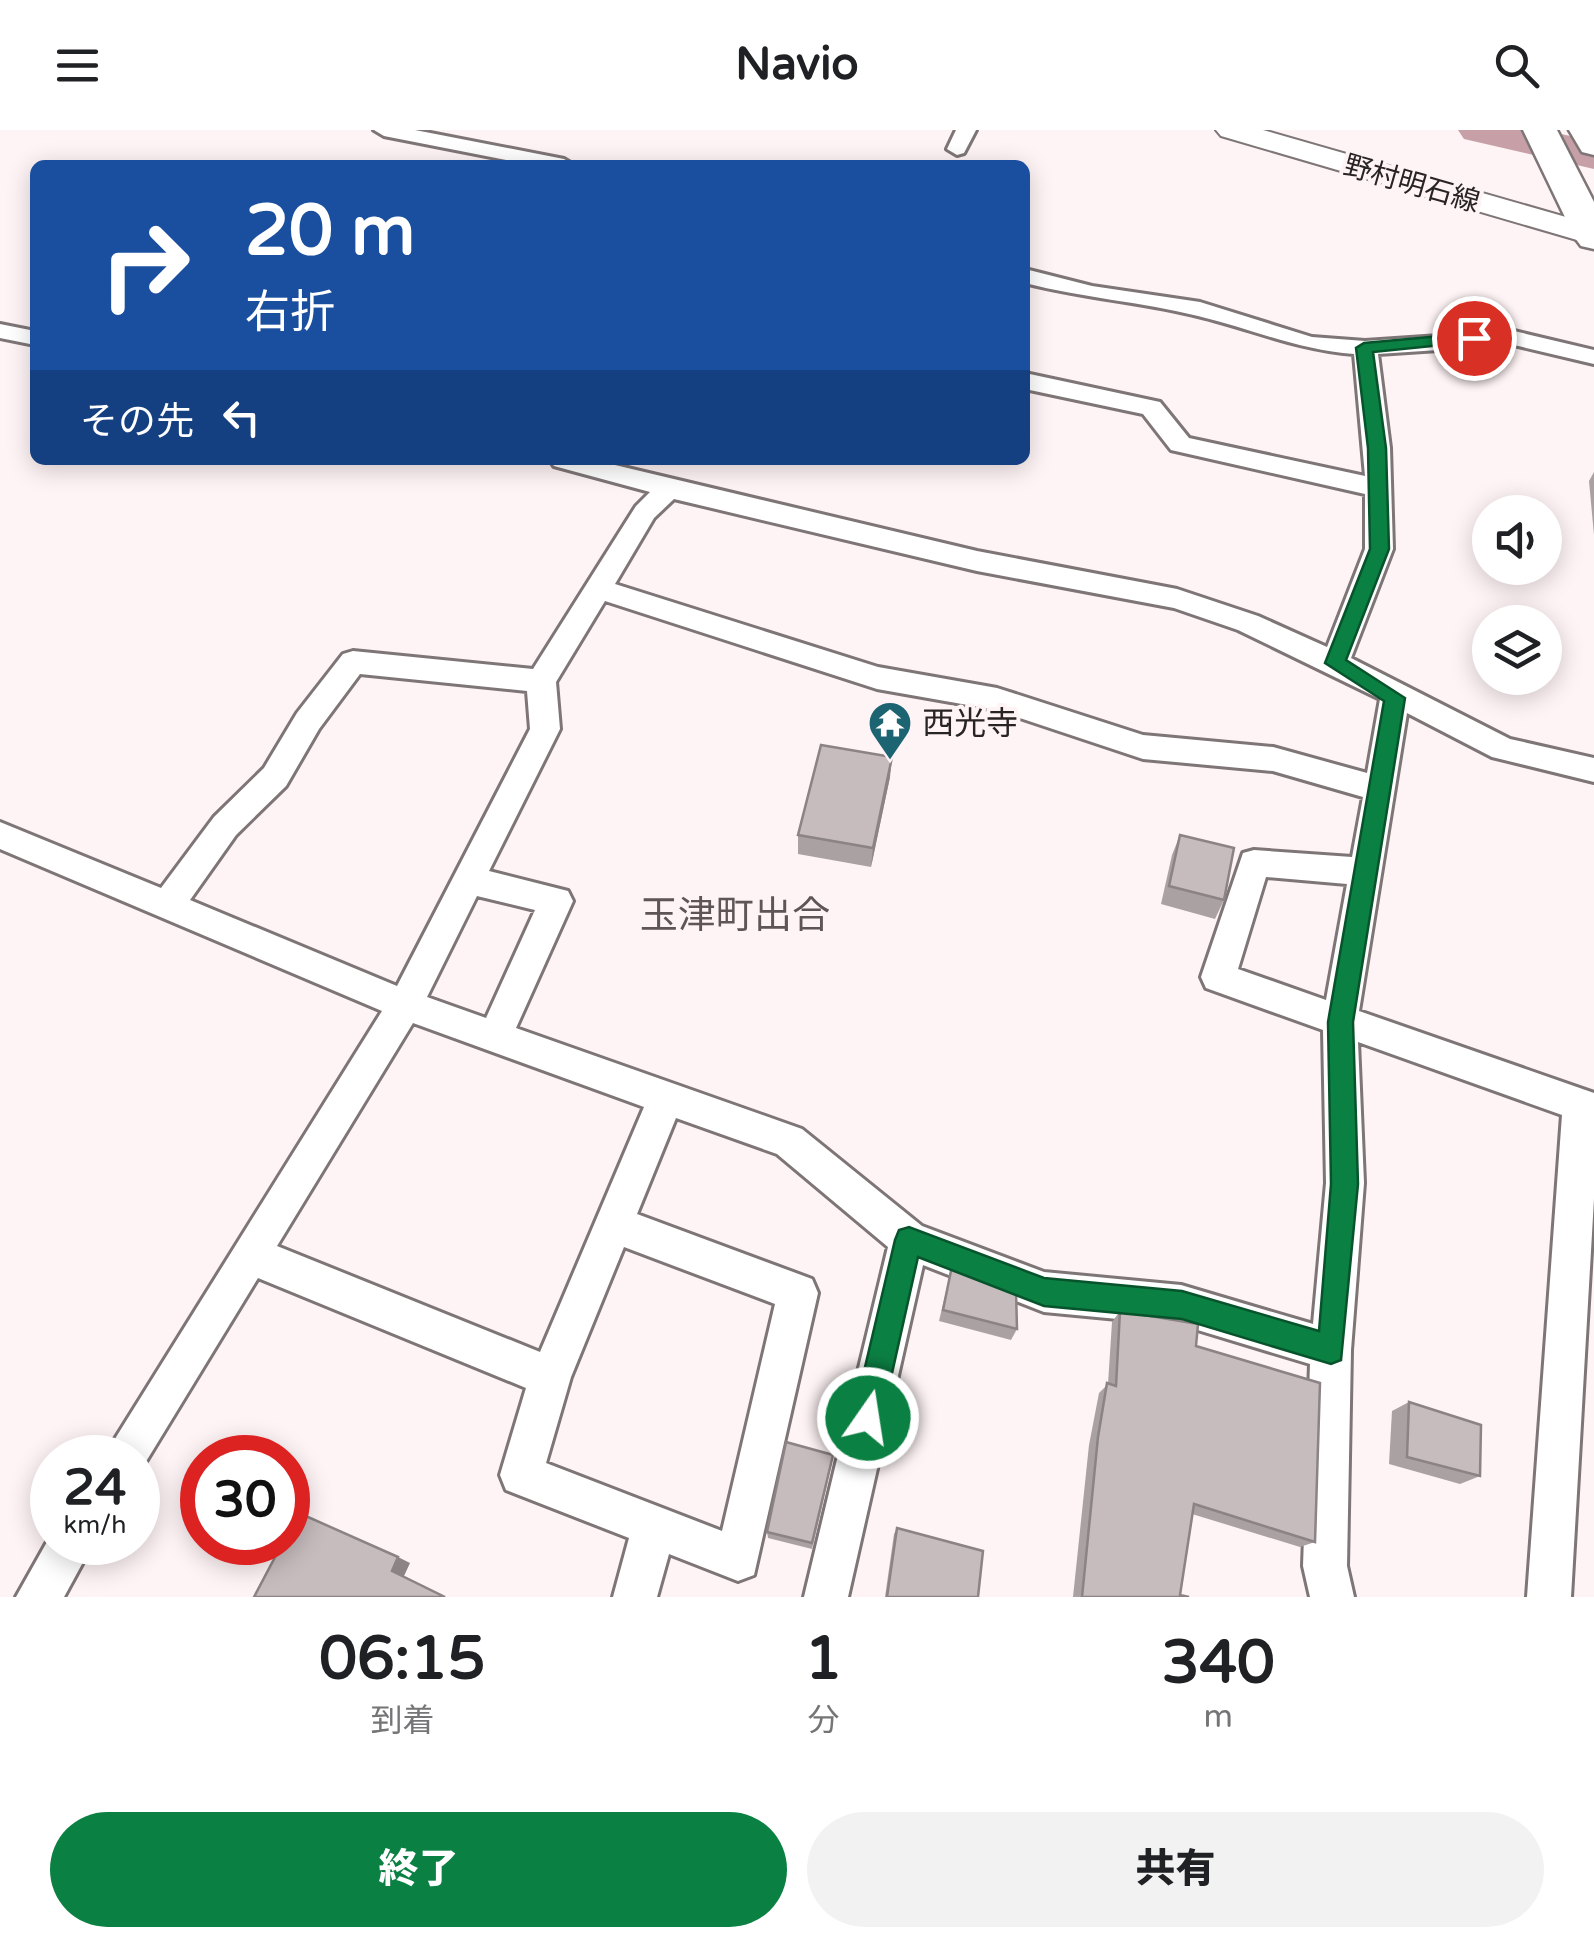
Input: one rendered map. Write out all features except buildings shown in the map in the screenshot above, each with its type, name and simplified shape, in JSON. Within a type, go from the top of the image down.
[{"type":"highway","points":[[1540,130],[1593,236]]},
{"type":"highway","points":[[1586,130],[1594,145]]},
{"type":"main road","name":"野村明石線","points":[[1231,130],[1593,236]]},
{"type":"street","points":[[384,130],[538,160]]},
{"type":"street","points":[[1030,277],[1092,292],[1200,309],[1310,344],[1364,348],[1514,338],[1594,356]]},
{"type":"street","points":[[0,331],[30,337]]},
{"type":"street","points":[[1335,663],[1379,549],[1378,488],[1364,348]]},
{"type":"street","points":[[1030,382],[1151,408],[1180,444],[1378,488]]},
{"type":"street","points":[[581,465],[669,490],[978,561],[1177,600],[1248,623],[1503,749],[1594,770]]},
{"type":"street","points":[[138,1435],[405,1005],[544,729],[542,681],[645,512],[669,490]]},
{"type":"street","points":[[597,588],[877,678],[998,700],[1144,748],[1273,759],[1380,789]]},
{"type":"street","points":[[168,906],[225,826],[275,777],[308,721],[353,662],[542,681]]},
{"type":"street","points":[[1332,1597],[1325,1566],[1331,1350],[1344,1184],[1340,1022],[1395,698]]},
{"type":"street","points":[[0,836],[405,1005],[789,1141],[909,1240],[1044,1292],[1182,1305],[1331,1350]]},
{"type":"street","points":[[1366,872],[1254,863],[1218,977],[1581,1105],[1549,1597]]},
{"type":"street","points":[[469,880],[556,901],[494,1038]]},
{"type":"street","points":[[614,1224],[798,1294],[738,1558],[520,1475],[550,1377],[666,1098]]},
{"type":"street","points":[[826,1597],[909,1240]]},
{"type":"street","points":[[250,1255],[550,1377]]},
{"type":"street","points":[[634,1597],[654,1526]]},
{"type":"street","points":[[38,1597],[58,1565]]},
{"type":"waterway","points":[[1480,130],[1594,155]]},
{"type":"place","name":"西光寺","points":[[890,761]]},
{"type":"district","name":"玉津町出合","points":[[735,915]]},
{"type":"route","points":[[868,1418],[909,1240],[1044,1292],[1182,1305],[1331,1350],[1344,1184],[1340,1022],[1395,698],[1335,663],[1379,549],[1377,448],[1364,348],[1474,338]]}]
